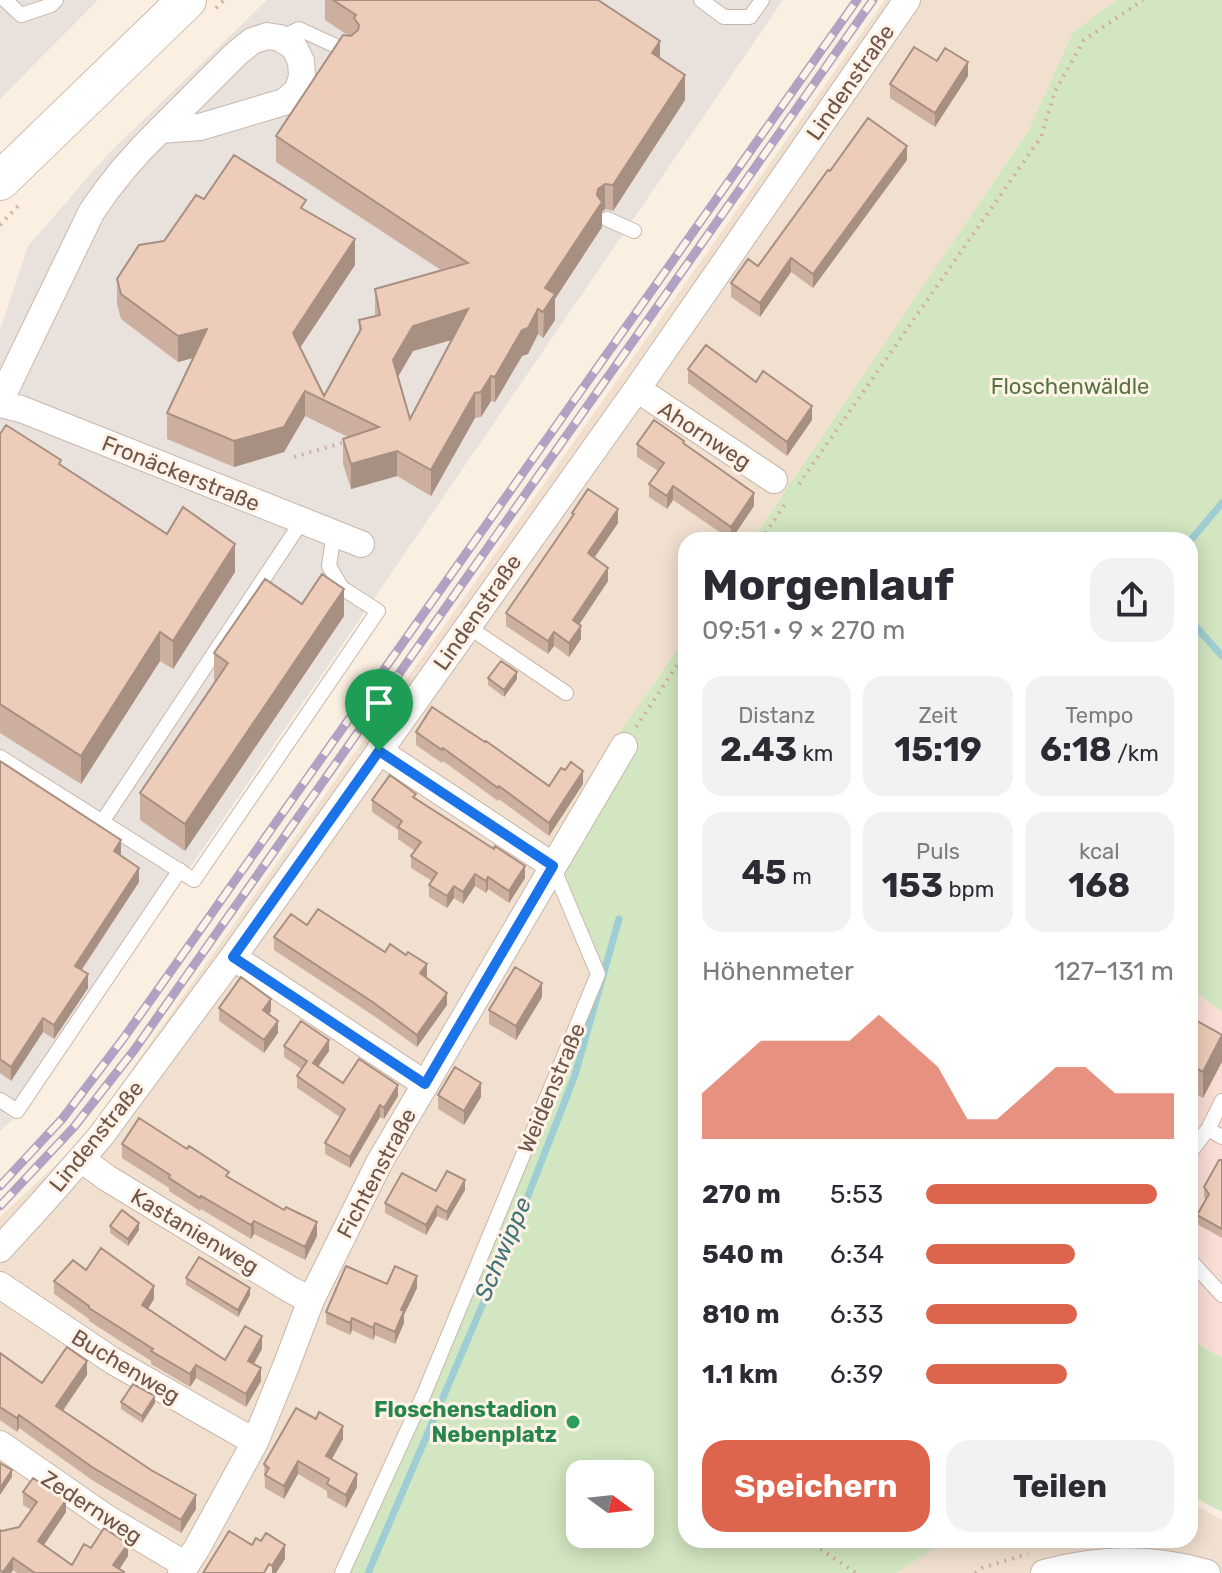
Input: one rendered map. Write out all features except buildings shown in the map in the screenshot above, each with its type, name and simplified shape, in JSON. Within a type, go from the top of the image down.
[{"type":"main road","points":[[0,181],[187,0]]},
{"type":"street","name":"Lindenstraße","points":[[0,1249],[109,1124],[233,957],[637,389],[907,0]]},
{"type":"street","name":"Fronäckerstraße","points":[[280,38],[267,36],[252,41],[236,54],[118,174],[92,211],[0,403],[361,544]]},
{"type":"street","points":[[160,130],[200,127],[284,102],[297,91],[302,77],[301,61],[294,47],[280,38]]},
{"type":"street","name":"Ahornweg","points":[[637,389],[774,480]]},
{"type":"street","name":"Fichtenstraße","points":[[184,1569],[255,1442],[311,1300],[379,1163],[624,746]]},
{"type":"street","points":[[379,751],[553,866]]},
{"type":"street","points":[[233,957],[425,1084]]},
{"type":"street","name":"Kastanienweg","points":[[81,1159],[107,1178],[311,1300]]},
{"type":"street","name":"Buchenweg","points":[[0,1285],[113,1361],[255,1442]]},
{"type":"street","name":"Zedernweg","points":[[0,1444],[184,1569]]},
{"type":"street","points":[[1044,1573],[1093,1563],[1142,1561],[1181,1565],[1207,1573]]},
{"type":"lane","points":[[5,0],[21,15],[51,5],[56,0]]},
{"type":"lane","points":[[701,0],[724,17],[750,17],[762,0]]},
{"type":"lane","points":[[280,38],[299,29],[349,52]]},
{"type":"lane","points":[[607,219],[634,231]]},
{"type":"lane","points":[[102,822],[302,521]]},
{"type":"lane","points":[[0,757],[194,880],[378,611],[342,588],[329,566],[334,533]]},
{"type":"lane","points":[[467,626],[566,693]]},
{"type":"lane","name":"Weidenstraße","points":[[342,1573],[424,1394],[598,974],[553,866]]},
{"type":"lane","points":[[0,1100],[17,1111],[180,870]]},
{"type":"lane","points":[[1198,1142],[1222,1101]]},
{"type":"lane","points":[[1208,1129],[1222,1137]]},
{"type":"lane","points":[[1198,1269],[1222,1295]]},
{"type":"path","points":[[767,532],[1041,137],[1055,91],[1084,40],[1143,0]]},
{"type":"path","points":[[294,457],[345,442]]},
{"type":"path","points":[[624,746],[678,664]]},
{"type":"path","points":[[819,1548],[856,1573]]},
{"type":"shaded area","points":[[0,0],[98,0],[0,99]]},
{"type":"shaded area","points":[[267,0],[783,0],[25,1109],[0,1131],[0,330],[28,246],[109,153]]},
{"type":"shaded area","points":[[885,0],[1117,0],[1073,32],[1028,131],[757,532],[678,532],[678,649],[603,757],[604,979],[350,1573],[0,1573],[0,1217],[82,1140]]},
{"type":"shaded area","points":[[1198,994],[1222,1012],[1222,1358],[1198,1344]]},
{"type":"shaded area","points":[[1198,1506],[1222,1520],[1222,1573],[848,1573],[862,1548],[1198,1548]]},
{"type":"green space","name":"Floschenwäldle","points":[[1117,0],[1222,0],[1222,1012],[1198,994],[1198,532],[757,532],[1028,131],[1073,32]]},
{"type":"green space","points":[[678,649],[678,1548],[934,1548],[896,1573],[350,1573],[604,979],[562,866],[605,772],[603,757]]},
{"type":"green space","points":[[1198,1344],[1222,1358],[1222,1512],[1198,1499]]},
{"type":"waterway","points":[[1198,532],[1222,503]]},
{"type":"waterway","name":"Schwippe","points":[[1198,629],[1222,656]]},
{"type":"waterway","name":"Schwippe","points":[[368,1573],[517,1224],[575,1075],[619,919]]},
{"type":"railway","points":[[0,1186],[63,1118],[123,1039],[857,0]]},
{"type":"railway","points":[[0,1206],[74,1127],[135,1049],[873,0]]},
{"type":"place","name":"Floschenstadion Nebenplatz","points":[[573,1422]]},
{"type":"route","points":[[379,751],[553,866],[425,1084],[233,957],[379,751]]}]
